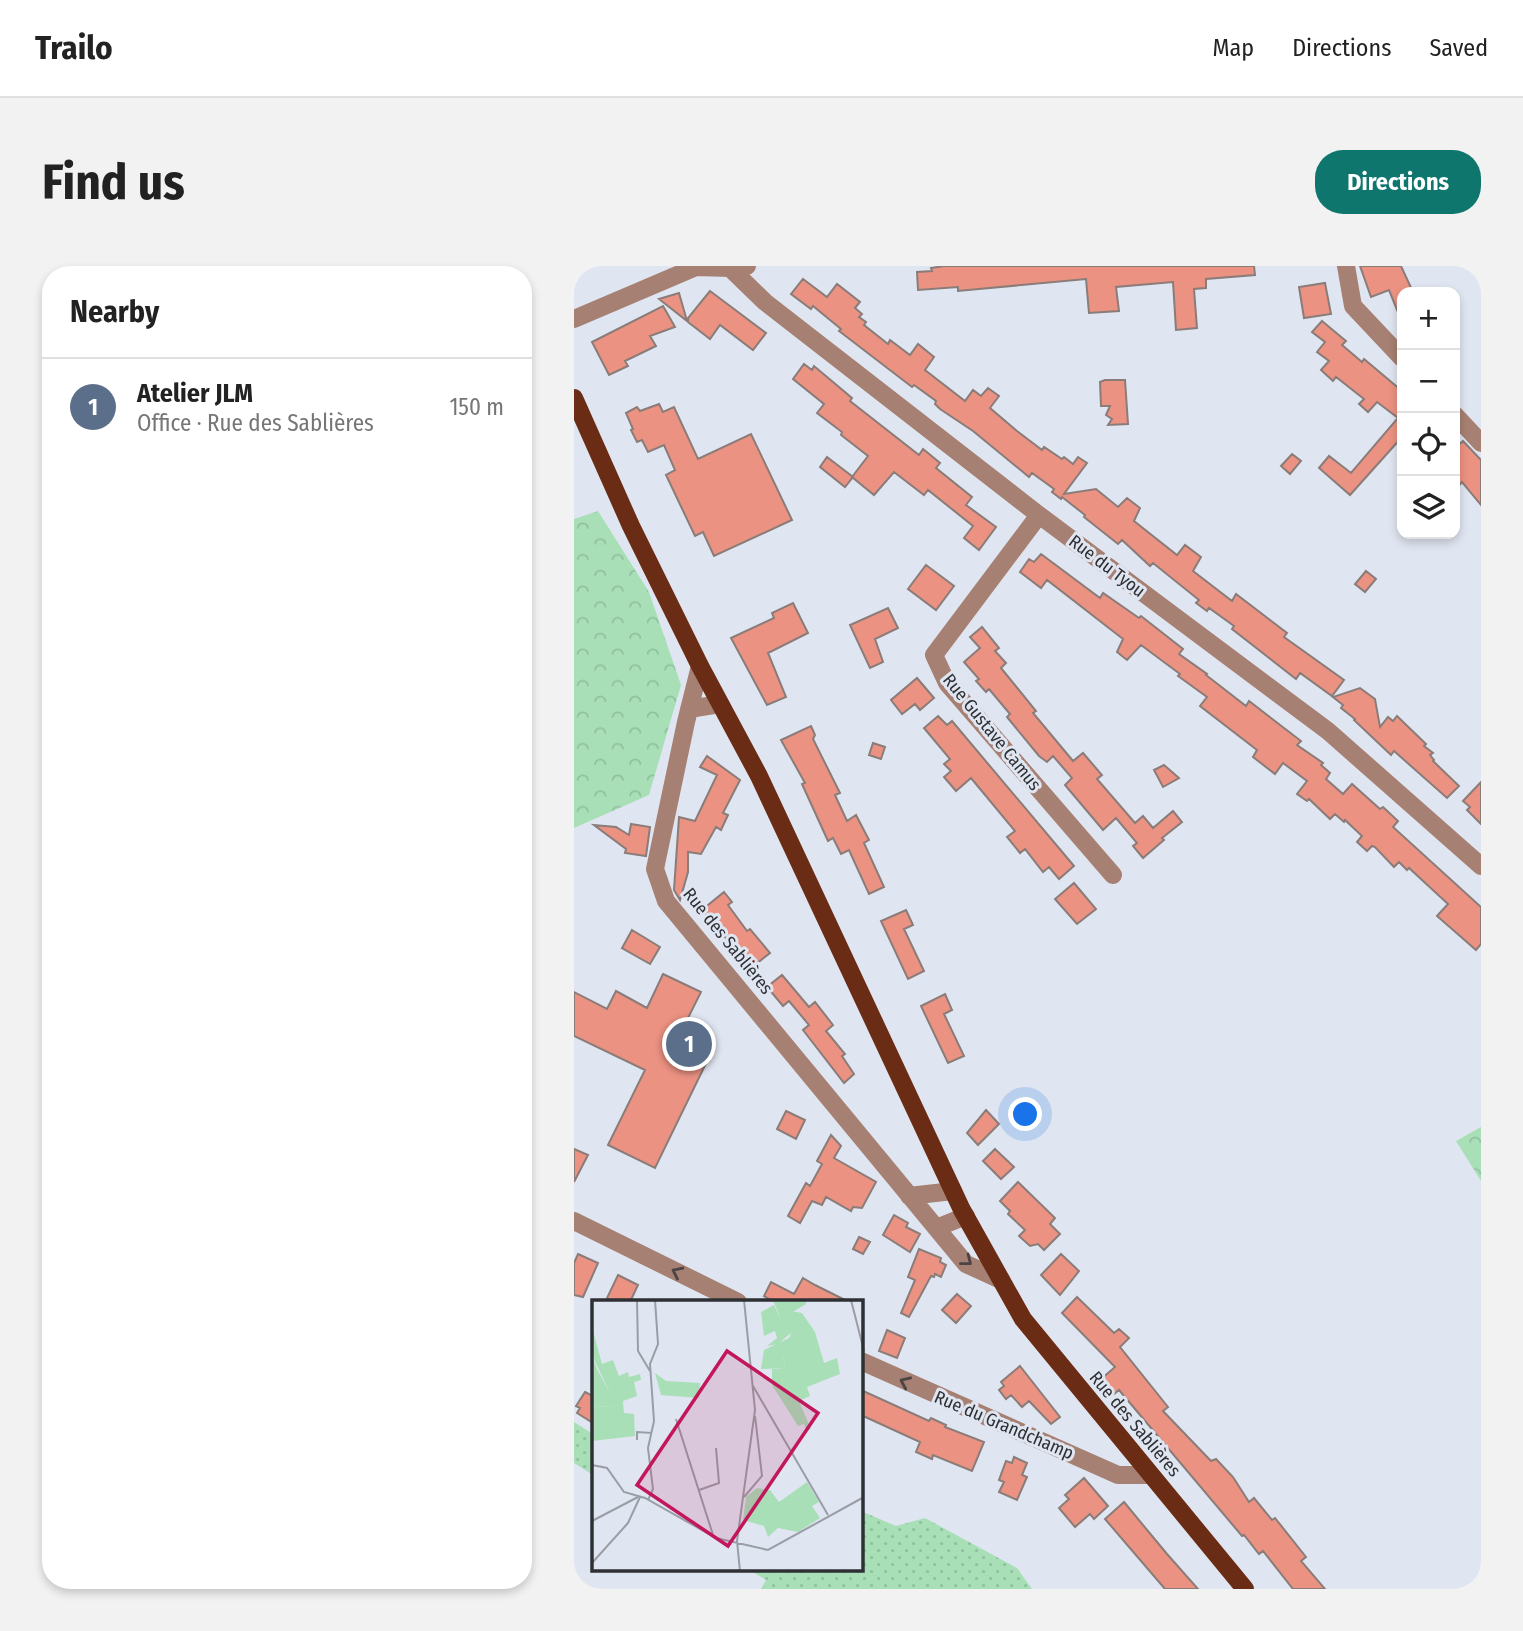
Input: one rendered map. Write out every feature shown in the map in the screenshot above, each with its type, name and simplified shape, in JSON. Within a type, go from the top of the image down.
[{"type":"main road","name":"Rue des Sablières","points":[[574,398],[631,526],[700,666],[760,776],[965,1216],[1001,1280],[1023,1319],[1245,1589]]},
{"type":"street","points":[[1346,266],[1353,306],[1397,353]]},
{"type":"street","points":[[574,319],[696,267],[738,267]]},
{"type":"street","name":"Rue du Tyou","points":[[738,267],[765,302],[1039,515],[1328,731],[1481,866]]},
{"type":"street","points":[[1460,420],[1481,443]]},
{"type":"street","name":"Rue Gustave Camus","points":[[1039,515],[934,655],[947,683],[1113,875]]},
{"type":"street","name":"Rue des Sablières","points":[[700,666],[655,869],[666,901],[966,1264],[1001,1280]]},
{"type":"street","points":[[689,709],[720,704]]},
{"type":"street","points":[[909,1195],[953,1191]]},
{"type":"street","points":[[936,1228],[965,1216]]},
{"type":"street","points":[[574,1221],[734,1300]]},
{"type":"street","name":"Rue du Grandchamp","points":[[863,1362],[1118,1475],[1150,1475]]},
{"type":"green space","points":[[598,511],[649,592],[681,685],[649,795],[574,828],[574,519]]},
{"type":"green space","points":[[1481,1127],[1481,1181],[1456,1141]]},
{"type":"green space","points":[[574,1422],[592,1433],[592,1474],[574,1463]]},
{"type":"green space","points":[[863,1512],[896,1526],[925,1518],[1017,1568],[1032,1589],[761,1589],[766,1580],[752,1572],[863,1572]]},
{"type":"building","points":[[1254,266],[1255,275],[1206,279],[1206,288],[1194,289],[1197,328],[1176,330],[1173,282],[1116,287],[1119,311],[1089,313],[1086,279],[958,291],[958,287],[918,290],[917,272],[932,271],[931,268]]},
{"type":"building","points":[[1360,266],[1401,266],[1411,287],[1397,287],[1397,310],[1389,290],[1371,297]]},
{"type":"building","points":[[803,279],[827,297],[837,284],[860,302],[855,308],[862,314],[859,317],[866,322],[864,325],[888,344],[890,340],[910,355],[918,344],[934,357],[925,370],[965,401],[973,390],[981,396],[988,388],[999,396],[990,408],[1042,450],[1044,447],[1073,464],[1078,457],[1087,463],[1064,494],[1096,489],[1118,507],[1127,498],[1140,508],[1134,521],[1177,555],[1185,545],[1201,557],[1193,571],[1232,601],[1236,594],[1287,633],[1284,637],[1344,680],[1332,696],[1300,673],[1296,679],[1232,629],[1234,626],[1209,608],[1207,611],[1196,603],[1199,600],[1153,563],[1150,566],[1122,540],[1118,544],[1084,517],[1085,515],[1052,492],[1054,489],[1032,473],[1029,477],[973,431],[940,409],[935,404],[936,401],[914,385],[912,387],[839,331],[841,329],[813,306],[811,309],[791,294]]},
{"type":"building","points":[[1325,283],[1331,314],[1304,318],[1299,287]]},
{"type":"building","points":[[710,291],[766,333],[753,350],[720,325],[710,339],[688,322],[688,318]]},
{"type":"building","points":[[679,293],[687,321],[659,299]]},
{"type":"building","points":[[663,306],[675,327],[650,336],[656,346],[625,361],[628,366],[609,375],[592,342]]},
{"type":"building","points":[[1322,321],[1346,341],[1342,345],[1362,362],[1364,359],[1397,387],[1397,417],[1377,402],[1368,412],[1359,404],[1364,399],[1336,377],[1333,381],[1321,370],[1329,361],[1317,352],[1325,342],[1312,332]]},
{"type":"building","points":[[804,364],[812,370],[814,366],[852,398],[850,401],[919,455],[923,449],[940,463],[936,468],[972,497],[966,505],[996,527],[979,550],[964,538],[973,526],[928,490],[924,495],[894,472],[874,495],[852,477],[868,456],[817,413],[824,404],[793,379]]},
{"type":"building","points":[[1125,380],[1128,424],[1108,425],[1112,419],[1106,415],[1110,406],[1101,406],[1100,382]]},
{"type":"building","points":[[659,404],[663,412],[674,407],[698,459],[751,434],[792,520],[714,556],[703,532],[695,536],[666,475],[675,470],[664,445],[648,452],[642,440],[637,442],[631,430],[633,429],[626,413],[637,407],[640,411]]},
{"type":"building","points":[[1397,419],[1397,443],[1350,495],[1319,468],[1329,456],[1351,473]]},
{"type":"building","points":[[1463,441],[1481,460],[1481,505],[1462,482],[1460,484],[1460,444]]},
{"type":"building","points":[[1292,454],[1301,461],[1290,474],[1281,466]]},
{"type":"building","points":[[827,457],[853,477],[845,487],[820,467]]},
{"type":"building","points":[[1041,554],[1100,598],[1103,593],[1139,618],[1141,616],[1183,649],[1179,654],[1246,706],[1249,701],[1301,741],[1297,745],[1323,763],[1321,765],[1330,773],[1326,779],[1343,794],[1352,784],[1380,809],[1383,807],[1398,821],[1393,827],[1481,907],[1481,944],[1476,950],[1437,916],[1448,904],[1409,868],[1407,870],[1399,862],[1394,867],[1375,847],[1372,846],[1367,851],[1357,842],[1362,836],[1345,820],[1344,822],[1335,814],[1330,819],[1309,799],[1307,801],[1297,794],[1307,781],[1283,763],[1275,774],[1253,757],[1257,750],[1200,706],[1207,697],[1178,676],[1180,674],[1141,645],[1127,660],[1117,652],[1123,639],[1047,580],[1041,588],[1020,572],[1029,559],[1034,562]]},
{"type":"building","points":[[926,565],[954,586],[936,610],[908,589]]},
{"type":"building","points":[[1366,571],[1376,579],[1365,592],[1355,584]]},
{"type":"building","points":[[793,603],[808,633],[768,653],[786,697],[767,705],[731,638],[774,618],[772,613]]},
{"type":"building","points":[[888,608],[898,628],[875,639],[883,662],[870,668],[850,625]]},
{"type":"building","points":[[982,627],[999,648],[995,651],[1006,663],[1001,668],[1036,711],[1033,713],[1073,761],[1083,753],[1102,775],[1097,779],[1135,823],[1143,816],[1153,828],[1173,811],[1182,822],[1143,858],[1133,846],[1137,843],[1116,818],[1103,830],[1065,785],[1072,778],[1053,756],[1047,762],[1039,756],[1007,717],[1010,714],[989,689],[986,692],[976,681],[979,679],[964,662],[980,648],[970,637]]},
{"type":"building","points":[[917,678],[934,698],[920,710],[915,704],[902,714],[891,700]]},
{"type":"building","points":[[1360,688],[1375,699],[1380,727],[1388,717],[1393,721],[1397,716],[1426,744],[1424,746],[1433,753],[1430,755],[1433,761],[1459,786],[1447,798],[1394,751],[1391,755],[1341,708],[1343,705],[1333,697]]},
{"type":"building","points":[[938,716],[947,725],[952,721],[1074,866],[1059,879],[1049,867],[1043,872],[1025,849],[1020,853],[1007,837],[1015,831],[971,778],[956,791],[944,777],[951,771],[944,764],[950,759],[924,728]]},
{"type":"building","points":[[811,726],[815,735],[813,739],[840,793],[835,795],[847,821],[856,815],[869,840],[864,843],[884,887],[869,894],[849,850],[841,854],[833,838],[828,841],[802,784],[805,783],[781,740]]},
{"type":"building","points":[[873,743],[885,747],[881,759],[869,755]]},
{"type":"building","points":[[707,756],[740,780],[723,813],[728,815],[721,830],[716,827],[701,854],[688,852],[688,872],[680,900],[674,890],[679,817],[695,821],[717,775],[700,767]]},
{"type":"building","points":[[1164,765],[1179,778],[1163,787],[1154,770]]},
{"type":"building","points":[[1481,782],[1481,824],[1467,810],[1470,807],[1463,801]]},
{"type":"building","points":[[631,824],[650,827],[646,856],[625,853],[626,849],[594,825],[616,827],[629,835]]},
{"type":"building","points":[[1074,883],[1096,909],[1077,924],[1055,899]]},
{"type":"building","points":[[724,892],[732,902],[728,905],[747,931],[750,929],[770,953],[751,968],[702,910]]},
{"type":"building","points":[[906,910],[913,925],[904,929],[924,971],[908,979],[881,921]]},
{"type":"building","points":[[632,930],[660,947],[650,964],[622,948]]},
{"type":"building","points":[[663,974],[701,992],[685,1024],[689,1026],[686,1033],[714,1047],[655,1168],[608,1145],[645,1070],[574,1036],[574,992],[607,1009],[616,991],[647,1008]]},
{"type":"building","points":[[782,975],[809,1007],[815,1002],[833,1025],[826,1031],[845,1054],[842,1056],[854,1074],[844,1083],[803,1030],[809,1025],[789,1001],[783,1006],[767,987]]},
{"type":"building","points":[[945,994],[952,1010],[944,1014],[964,1056],[948,1063],[921,1006]]},
{"type":"building","points":[[986,1110],[999,1124],[978,1145],[967,1133]]},
{"type":"building","points":[[786,1111],[805,1120],[796,1139],[777,1129]]},
{"type":"building","points":[[831,1135],[841,1146],[834,1158],[876,1182],[862,1208],[853,1207],[851,1211],[826,1197],[822,1205],[812,1201],[800,1223],[788,1216],[806,1183],[810,1186],[822,1164],[817,1161]]},
{"type":"building","points":[[574,1149],[588,1155],[574,1182]]},
{"type":"building","points":[[995,1149],[1014,1167],[1001,1179],[983,1161]]},
{"type":"building","points":[[1018,1182],[1055,1218],[1050,1224],[1060,1234],[1044,1250],[1038,1244],[1030,1246],[1019,1236],[1025,1230],[1008,1214],[1010,1211],[1000,1201]]},
{"type":"building","points":[[894,1215],[908,1223],[906,1227],[920,1234],[910,1252],[883,1235]]},
{"type":"building","points":[[859,1237],[870,1242],[863,1254],[853,1249]]},
{"type":"building","points":[[919,1249],[941,1258],[940,1262],[946,1265],[941,1277],[935,1274],[934,1277],[931,1276],[909,1317],[901,1313],[915,1280],[908,1277]]},
{"type":"building","points":[[578,1254],[598,1263],[583,1297],[574,1295],[574,1263]]},
{"type":"building","points":[[1061,1254],[1079,1271],[1060,1295],[1041,1275]]},
{"type":"building","points":[[618,1275],[638,1285],[631,1300],[607,1298]]},
{"type":"building","points":[[803,1278],[845,1300],[771,1300],[764,1296],[771,1282],[794,1294]]},
{"type":"building","points":[[957,1294],[971,1306],[956,1323],[942,1310]]},
{"type":"building","points":[[1077,1297],[1114,1333],[1119,1329],[1129,1338],[1120,1347],[1168,1407],[1163,1411],[1211,1461],[1216,1459],[1233,1477],[1249,1502],[1254,1498],[1272,1520],[1275,1518],[1306,1557],[1301,1561],[1325,1589],[1293,1589],[1263,1551],[1259,1554],[1244,1535],[1242,1536],[1119,1390],[1114,1394],[1101,1379],[1115,1367],[1062,1313]]},
{"type":"building","points":[[887,1330],[905,1338],[897,1358],[879,1351]]},
{"type":"building","points":[[1020,1366],[1060,1417],[1051,1424],[1029,1401],[1022,1407],[1011,1395],[1006,1399],[999,1390],[1004,1386],[1001,1382]]},
{"type":"building","points":[[863,1391],[984,1442],[972,1471],[933,1455],[932,1459],[916,1452],[920,1442],[863,1416]]},
{"type":"building","points":[[585,1392],[592,1396],[592,1422],[577,1413],[580,1408],[576,1406]]},
{"type":"building","points":[[1014,1457],[1027,1463],[1022,1475],[1027,1477],[1017,1500],[999,1492],[1004,1482],[999,1480],[1006,1461],[1012,1463]]},
{"type":"building","points":[[1084,1478],[1108,1506],[1094,1519],[1090,1514],[1075,1527],[1059,1508],[1069,1499],[1065,1495]]},
{"type":"building","points":[[1124,1502],[1198,1589],[1165,1589],[1105,1519]]},
{"type":"place","name":"Atelier JLM","points":[[689,1044]]}]
